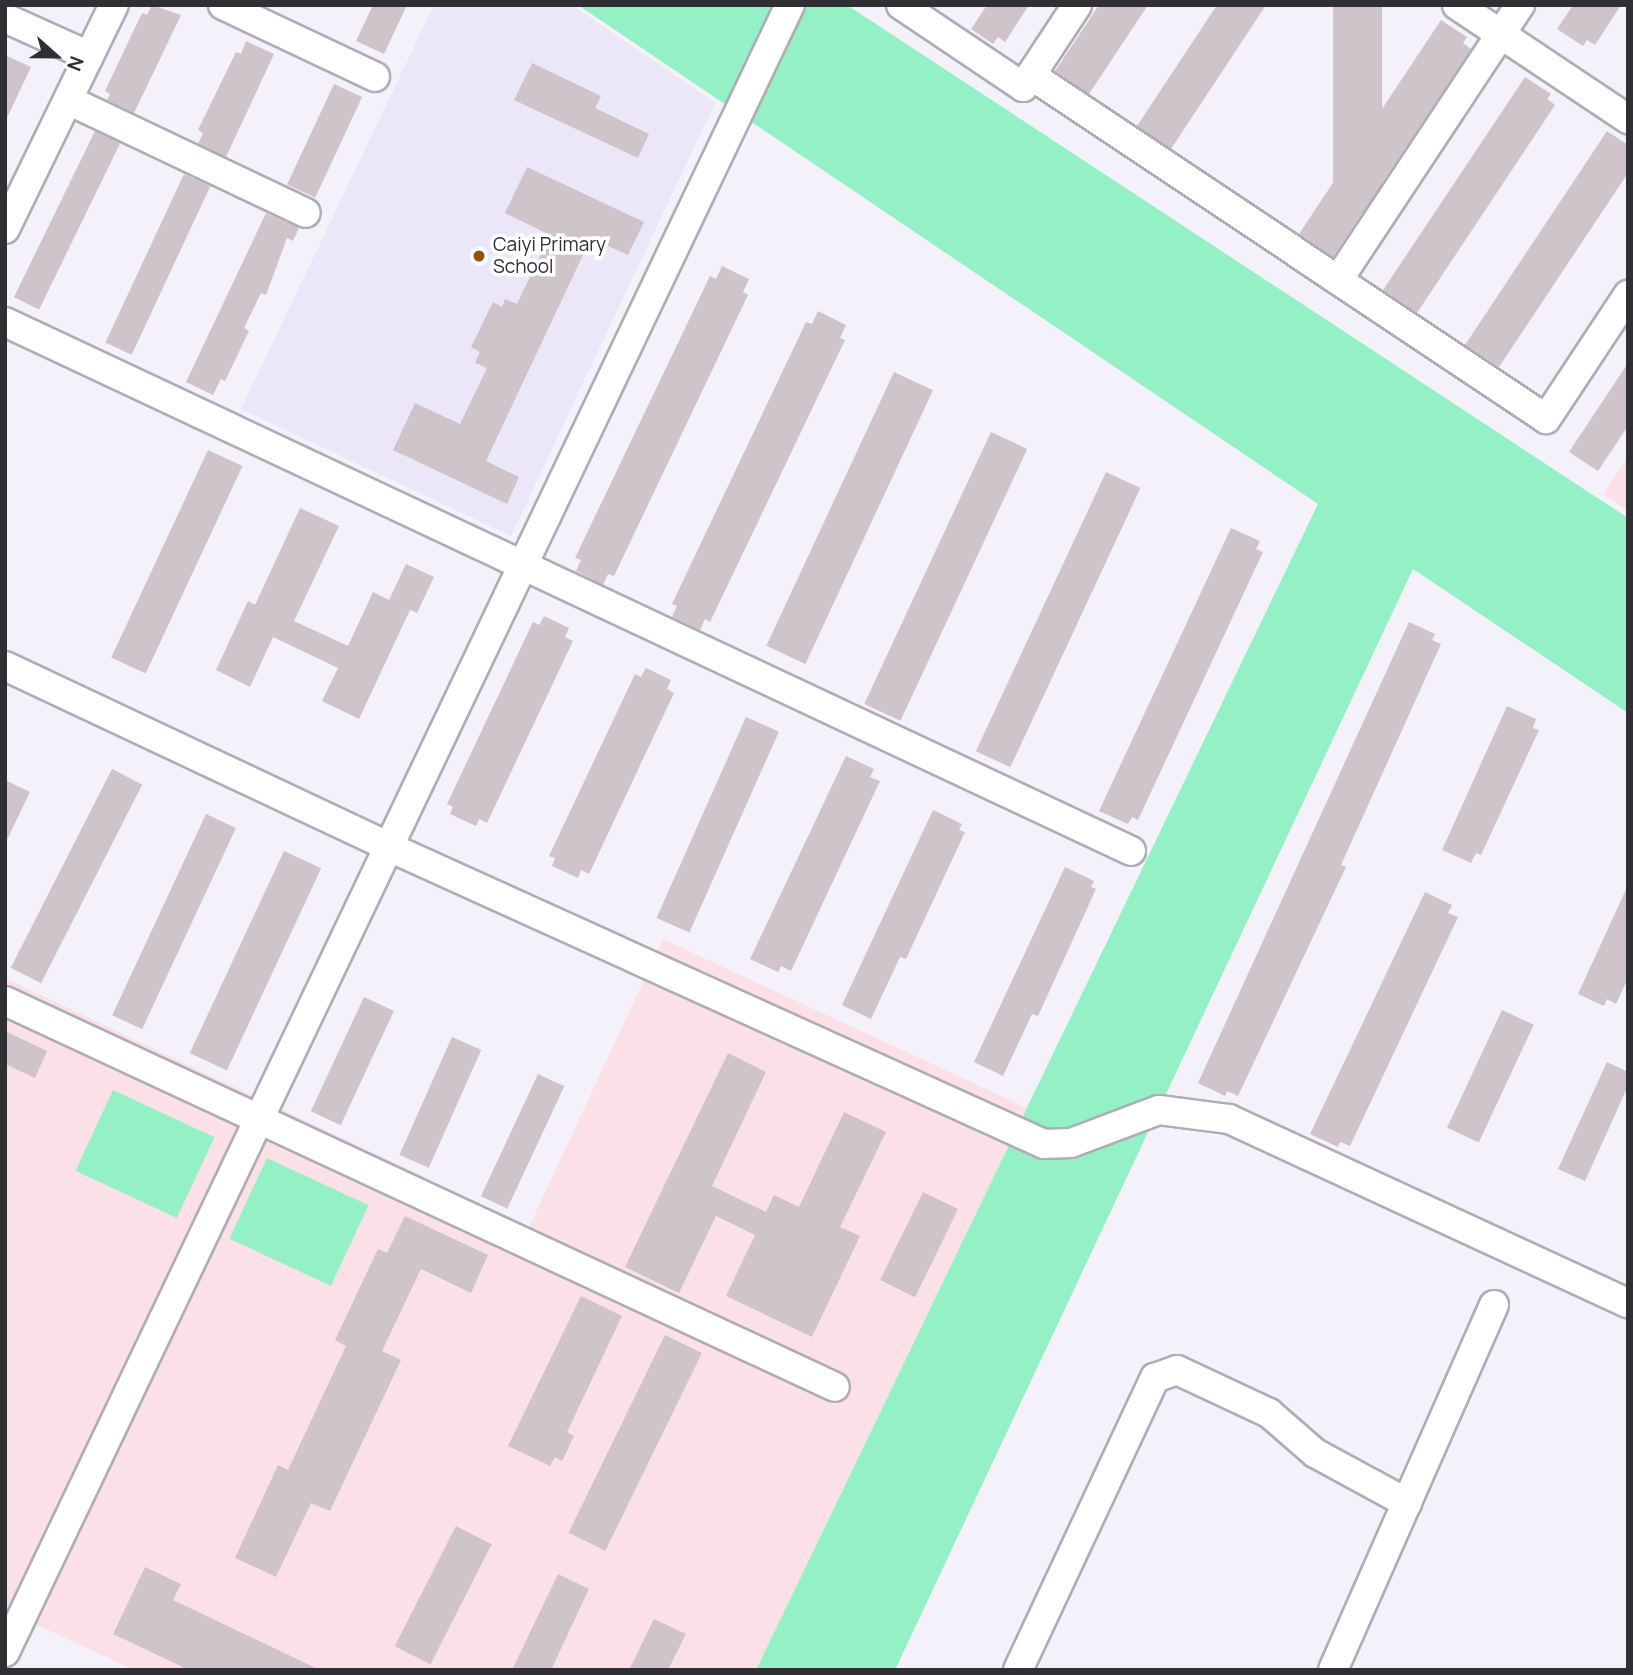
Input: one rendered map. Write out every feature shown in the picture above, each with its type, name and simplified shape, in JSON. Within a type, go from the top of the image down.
[{"type":"lane","points":[[5,229],[114,5]]},
{"type":"lane","points":[[223,5],[375,77]]},
{"type":"lane","points":[[5,1651],[790,5]]},
{"type":"lane","points":[[901,5],[1023,87],[1077,5]]},
{"type":"lane","points":[[1457,5],[1628,119]]},
{"type":"lane","points":[[1338,280],[1520,5]]},
{"type":"lane","points":[[5,18],[89,56]]},
{"type":"lane","points":[[1031,75],[1546,419],[1628,295]]},
{"type":"lane","points":[[68,100],[306,213]]},
{"type":"lane","points":[[5,321],[522,567],[1131,851]]},
{"type":"lane","points":[[5,666],[388,847],[1044,1144],[1071,1143],[1159,1110],[1229,1119],[1628,1303]]},
{"type":"lane","points":[[5,1001],[835,1387]]},
{"type":"lane","points":[[1333,1670],[1494,1305]]},
{"type":"lane","points":[[1018,1670],[1155,1378],[1177,1370],[1269,1413],[1315,1453],[1407,1503]]},
{"type":"shaded area","name":"Caiyi Primary School","points":[[434,5],[572,5],[715,103],[511,536],[241,409]]},
{"type":"shaded area","points":[[1628,457],[1628,511],[1603,494]]},
{"type":"shaded area","points":[[663,939],[1027,1108],[756,1670],[134,1670],[5,1610],[5,978],[529,1227]]},
{"type":"green space","points":[[578,5],[847,5],[1628,518],[1628,713],[1413,569],[895,1670],[756,1670],[1318,504]]},
{"type":"green space","points":[[113,1090],[215,1137],[177,1218],[75,1171]]},
{"type":"green space","points":[[267,1158],[369,1205],[331,1286],[229,1239]]},
{"type":"building","points":[[152,5],[181,15],[134,113],[107,100],[110,94],[105,91],[142,13],[147,15]]},
{"type":"building","points":[[373,5],[407,5],[384,54],[356,41]]},
{"type":"building","points":[[987,5],[1029,5],[1005,42],[998,37],[993,44],[971,29]]},
{"type":"building","points":[[1099,5],[1148,5],[1089,94],[1055,71]]},
{"type":"building","points":[[1217,5],[1266,5],[1171,149],[1137,126]]},
{"type":"building","points":[[1333,5],[1382,5],[1382,214],[1333,214]]},
{"type":"building","points":[[1573,5],[1621,5],[1595,45],[1587,40],[1583,46],[1557,29]]},
{"type":"building","points":[[1441,20],[1467,37],[1463,43],[1471,49],[1333,257],[1299,234]]},
{"type":"building","points":[[246,41],[274,54],[226,157],[198,144],[203,133],[198,130],[236,52],[241,54]]},
{"type":"building","points":[[5,55],[31,67],[5,122]]},
{"type":"building","points":[[532,63],[601,96],[595,108],[649,134],[638,158],[514,100]]},
{"type":"building","points":[[1525,77],[1551,94],[1547,99],[1555,105],[1417,313],[1383,290]]},
{"type":"building","points":[[334,84],[362,97],[315,198],[287,185]]},
{"type":"building","points":[[95,131],[120,143],[39,310],[14,297]]},
{"type":"building","points":[[1607,131],[1628,145],[1628,173],[1499,367],[1465,345]]},
{"type":"building","points":[[527,167],[644,222],[628,255],[591,238],[486,461],[519,477],[507,504],[393,450],[415,403],[460,424],[487,368],[475,363],[480,352],[471,347],[493,302],[502,307],[505,299],[517,304],[550,235],[505,213]]},
{"type":"building","points":[[184,174],[210,186],[132,355],[105,343]]},
{"type":"building","points":[[266,213],[299,228],[293,241],[287,238],[266,295],[261,293],[244,328],[249,331],[225,381],[221,379],[213,395],[186,382]]},
{"type":"building","points":[[722,266],[749,279],[743,292],[748,295],[614,576],[608,574],[603,585],[576,571],[581,560],[575,558],[710,276],[716,279]]},
{"type":"building","points":[[818,311],[846,325],[840,338],[845,340],[710,622],[705,619],[700,630],[672,617],[677,606],[672,604],[806,322],[812,324]]},
{"type":"building","points":[[1628,363],[1628,426],[1598,471],[1569,452]]},
{"type":"building","points":[[894,372],[933,390],[805,664],[766,646]]},
{"type":"building","points":[[991,432],[1027,449],[900,721],[864,704]]},
{"type":"building","points":[[208,450],[242,466],[146,674],[111,658]]},
{"type":"building","points":[[1106,472],[1140,488],[1010,767],[976,751]]},
{"type":"building","points":[[300,508],[339,526],[294,621],[348,646],[373,592],[389,600],[406,564],[434,577],[417,613],[410,610],[359,719],[322,701],[338,668],[273,637],[250,687],[216,670],[248,601],[255,605]]},
{"type":"building","points":[[1231,528],[1260,541],[1256,549],[1263,552],[1138,820],[1132,817],[1128,824],[1099,811]]},
{"type":"building","points":[[544,616],[569,628],[565,637],[573,641],[487,823],[479,819],[476,826],[450,814],[453,807],[447,804],[533,622],[539,625]]},
{"type":"building","points":[[1409,622],[1435,634],[1432,640],[1441,644],[1341,865],[1346,867],[1238,1096],[1227,1091],[1225,1096],[1198,1083]]},
{"type":"building","points":[[646,668],[671,680],[667,689],[674,693],[589,874],[581,870],[578,878],[552,866],[555,858],[549,856],[635,674],[641,677]]},
{"type":"building","points":[[1507,706],[1536,719],[1533,728],[1539,730],[1481,855],[1476,853],[1471,863],[1442,850]]},
{"type":"building","points":[[746,717],[779,732],[689,933],[657,918]]},
{"type":"building","points":[[846,756],[874,769],[870,777],[880,781],[791,971],[781,966],[778,972],[750,959]]},
{"type":"building","points":[[112,769],[142,784],[41,983],[11,968]]},
{"type":"building","points":[[5,780],[30,792],[5,844]]},
{"type":"building","points":[[933,810],[962,824],[959,830],[965,832],[906,959],[900,957],[871,1019],[842,1005]]},
{"type":"building","points":[[206,814],[236,828],[142,1029],[112,1015]]},
{"type":"building","points":[[284,851],[321,868],[227,1070],[190,1053]]},
{"type":"building","points":[[1065,867],[1094,881],[1091,887],[1096,889],[1038,1016],[1032,1014],[1003,1076],[974,1062]]},
{"type":"building","points":[[1628,885],[1628,978],[1616,1004],[1607,999],[1604,1006],[1578,994]]},
{"type":"building","points":[[1425,892],[1452,905],[1448,913],[1458,917],[1350,1146],[1340,1142],[1338,1147],[1310,1134]]},
{"type":"building","points":[[364,997],[394,1011],[341,1125],[311,1111]]},
{"type":"building","points":[[1502,1010],[1534,1025],[1479,1143],[1447,1128]]},
{"type":"building","points":[[5,1031],[47,1051],[35,1078],[5,1064]]},
{"type":"building","points":[[452,1037],[481,1050],[429,1168],[400,1155]]},
{"type":"building","points":[[728,1053],[766,1072],[712,1186],[766,1212],[774,1195],[799,1207],[844,1112],[886,1132],[840,1227],[860,1236],[812,1337],[726,1296],[755,1235],[716,1216],[679,1293],[625,1267]]},
{"type":"building","points":[[1607,1062],[1628,1072],[1628,1086],[1585,1181],[1558,1169]]},
{"type":"building","points":[[538,1074],[564,1086],[507,1209],[481,1196]]},
{"type":"building","points":[[923,1192],[958,1209],[915,1297],[880,1280]]},
{"type":"building","points":[[405,1216],[488,1255],[471,1293],[421,1269],[382,1351],[401,1360],[330,1511],[311,1503],[276,1577],[235,1558],[278,1465],[288,1470],[346,1346],[335,1340],[378,1249],[387,1253]]},
{"type":"building","points":[[581,1296],[622,1316],[567,1432],[574,1436],[562,1461],[555,1457],[550,1466],[508,1446]]},
{"type":"building","points":[[665,1335],[702,1353],[605,1551],[569,1533]]},
{"type":"building","points":[[456,1526],[492,1544],[430,1664],[395,1646]]},
{"type":"building","points":[[145,1567],[181,1584],[173,1600],[320,1670],[189,1670],[113,1634]]},
{"type":"building","points":[[558,1574],[589,1589],[551,1670],[512,1670]]},
{"type":"building","points":[[654,1619],[686,1634],[668,1670],[629,1670]]},
{"type":"place","name":"Caiyi Primary School","points":[[479,256]]}]
